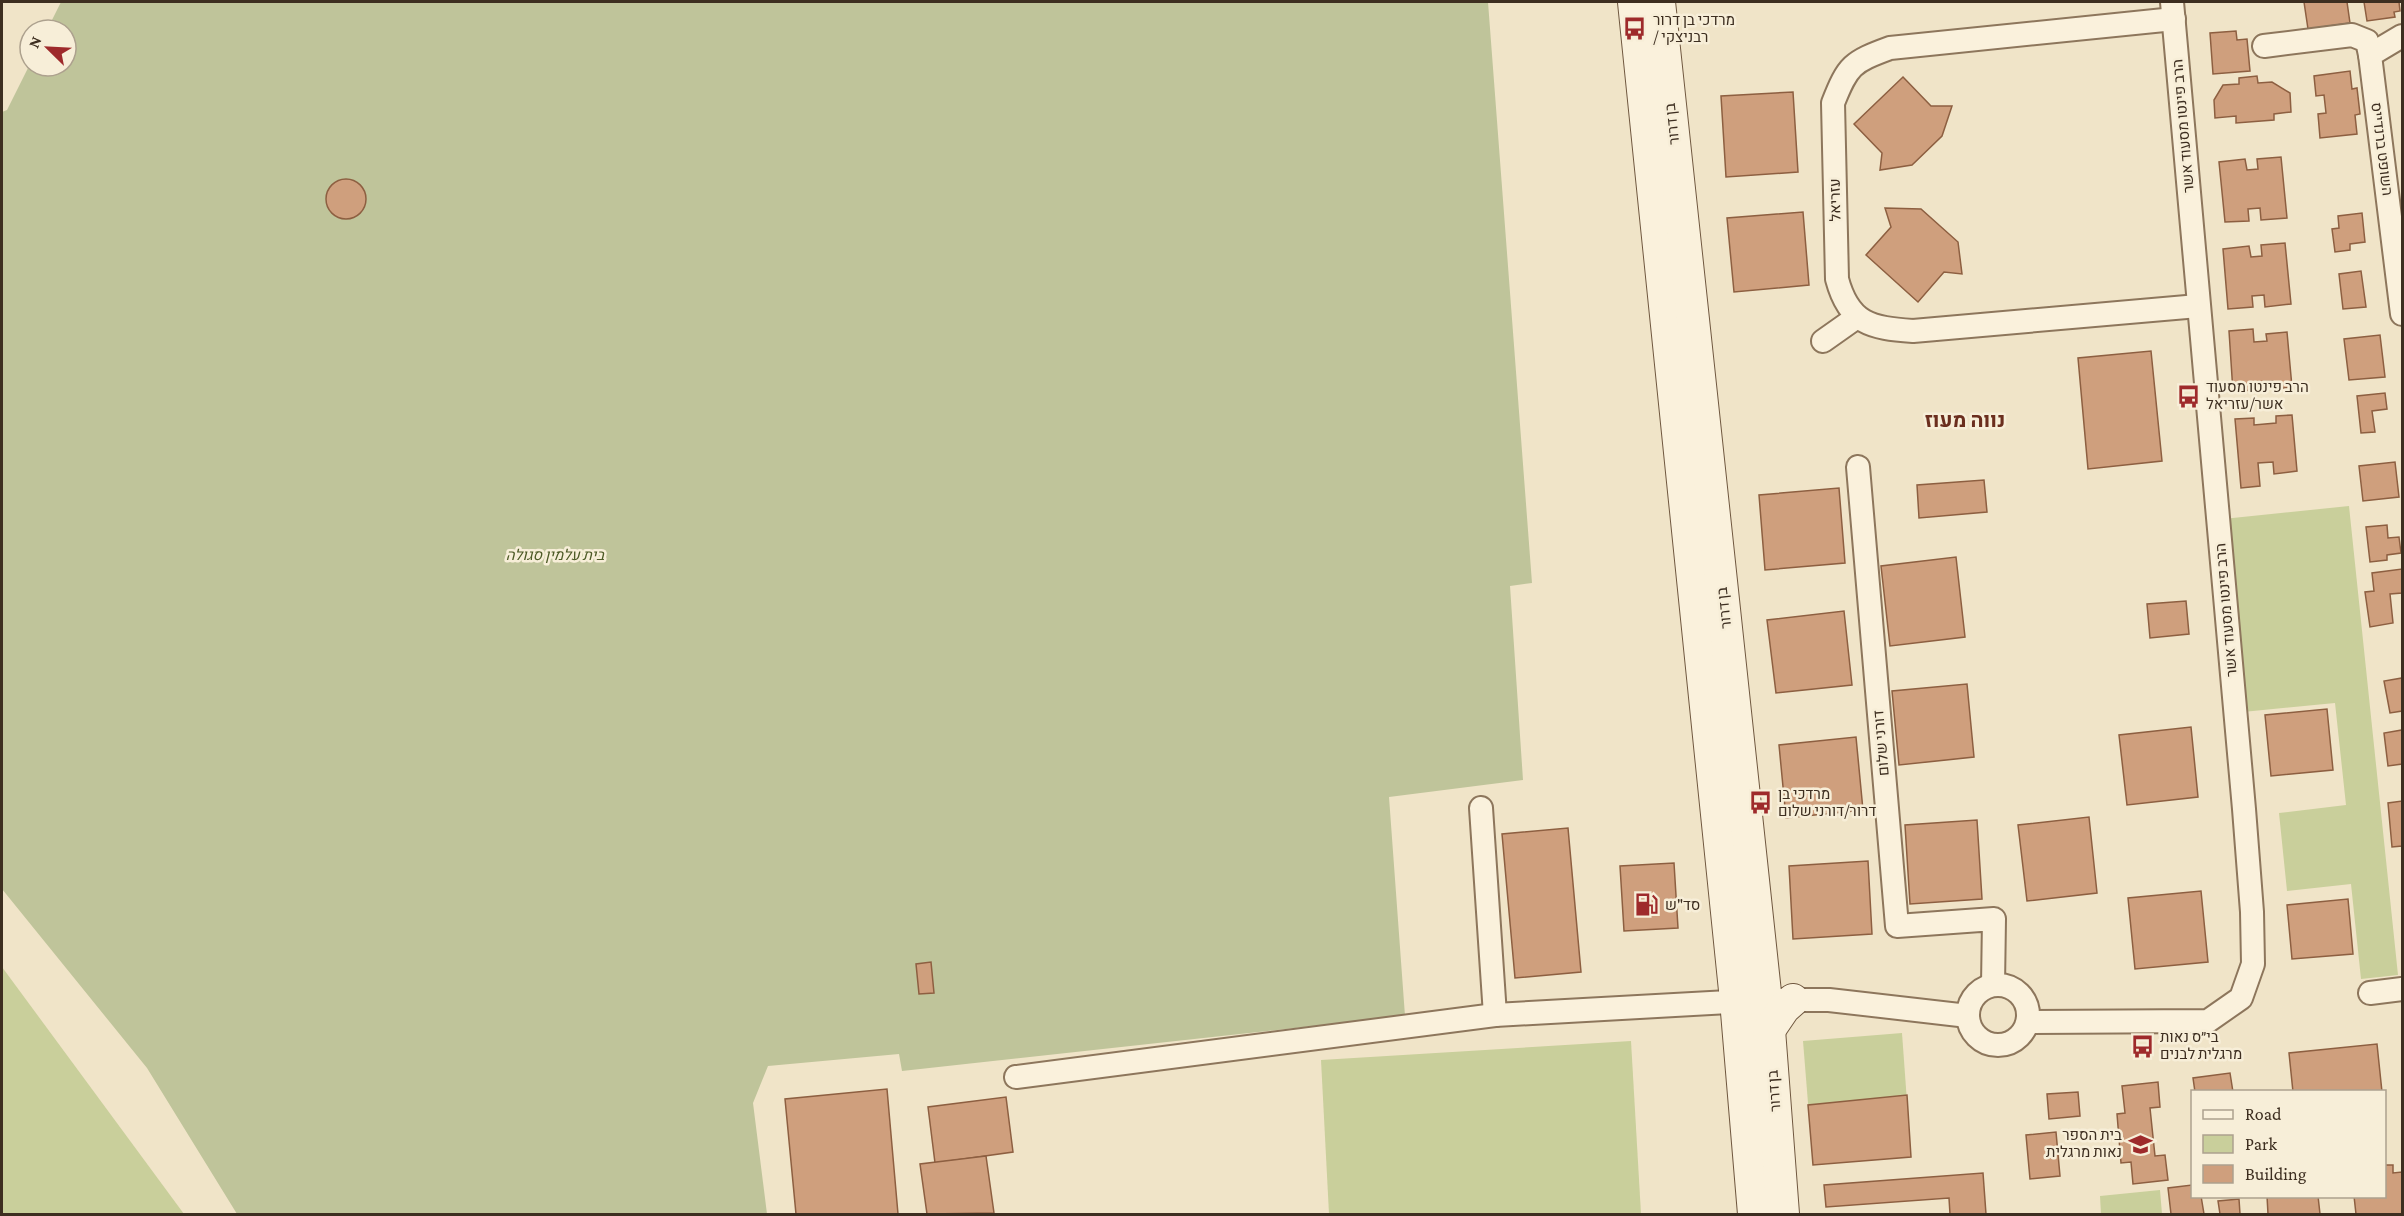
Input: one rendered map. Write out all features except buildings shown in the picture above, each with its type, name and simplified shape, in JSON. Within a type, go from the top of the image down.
[{"type":"street","name":"בן דרור","points":[[1634,2],[1765,1000]]},
{"type":"street","name":"בן דרור","points":[[1659,2],[1765,1000],[1754,1215]]},
{"type":"street","name":"הרב פינטו מסעוד אשר","points":[[2028,1022],[2208,1021],[2241,998],[2253,964],[2247,844],[2173,10]]},
{"type":"street","name":"עזריאל","points":[[1857,317],[1843,300],[1837,279],[1833,103],[1842,79],[1858,59],[1890,48],[2173,10]]},
{"type":"street","name":"השופט ברנדייס","points":[[2264,46],[2352,34],[2367,40],[2403,314]]},
{"type":"street","points":[[2370,56],[2403,36]]},
{"type":"street","points":[[1823,340],[1857,317],[1880,329],[1913,331],[2198,306]]},
{"type":"street","name":"דורני שלום","points":[[1858,467],[1897,926],[1994,919],[1993,985]]},
{"type":"street","points":[[1481,808],[1495,1015]]},
{"type":"street","points":[[1993,985],[2013,988],[2026,1003],[2028,1022],[2018,1038],[2010,1043],[1992,1045],[1975,1035],[1970,1026],[1969,1007],[1978,993],[1993,985]]},
{"type":"street","points":[[2370,993],[2403,988]]},
{"type":"street","name":"בן דרור","points":[[1765,1000],[1784,1008],[1769,1030],[1783,1215]]},
{"type":"street","points":[[1016,1077],[1495,1015],[1765,1000],[1829,1000],[1968,1016]]},
{"type":"green space","name":"בית עלמין סגולה","points":[[61,2],[1488,2],[1532,583],[1510,586],[1523,780],[1389,797],[1405,1016],[902,1071],[899,1054],[768,1066],[753,1103],[767,1214],[237,1214],[147,1068],[2,889],[2,112],[7,110],[23,78],[78,78],[78,18],[53,18]]},
{"type":"green space","points":[[2349,506],[2398,975],[2361,979],[2351,884],[2287,891],[2279,813],[2346,805],[2335,703],[2243,712],[2223,519]]},
{"type":"green space","points":[[2,967],[184,1214],[2,1214]]},
{"type":"green space","points":[[1902,1033],[1911,1157],[1813,1165],[1803,1041]]},
{"type":"green space","points":[[1631,1041],[1641,1214],[1329,1214],[1321,1060]]},
{"type":"green space","points":[[2160,1190],[2162,1214],[2101,1214],[2100,1196]]},
{"type":"place","name":"מרדכי בן דרור / רבניצקי","points":[[1635,29]]},
{"type":"place","name":"הרב פינטו מסעוד אשר/עזריאל","points":[[2188,396]]},
{"type":"place","name":"מרדכי בן דרור/דורני שלום","points":[[1760,803]]},
{"type":"place","name":"סד\"ש","points":[[1647,905]]},
{"type":"place","name":"בי״ס נאות מרגלית לבנים","points":[[2142,1046]]},
{"type":"place","name":"בית הספר נאות מרגלית","points":[[2140,1144]]},
{"type":"district","name":"נווה מעוז","points":[[1965,420]]}]
